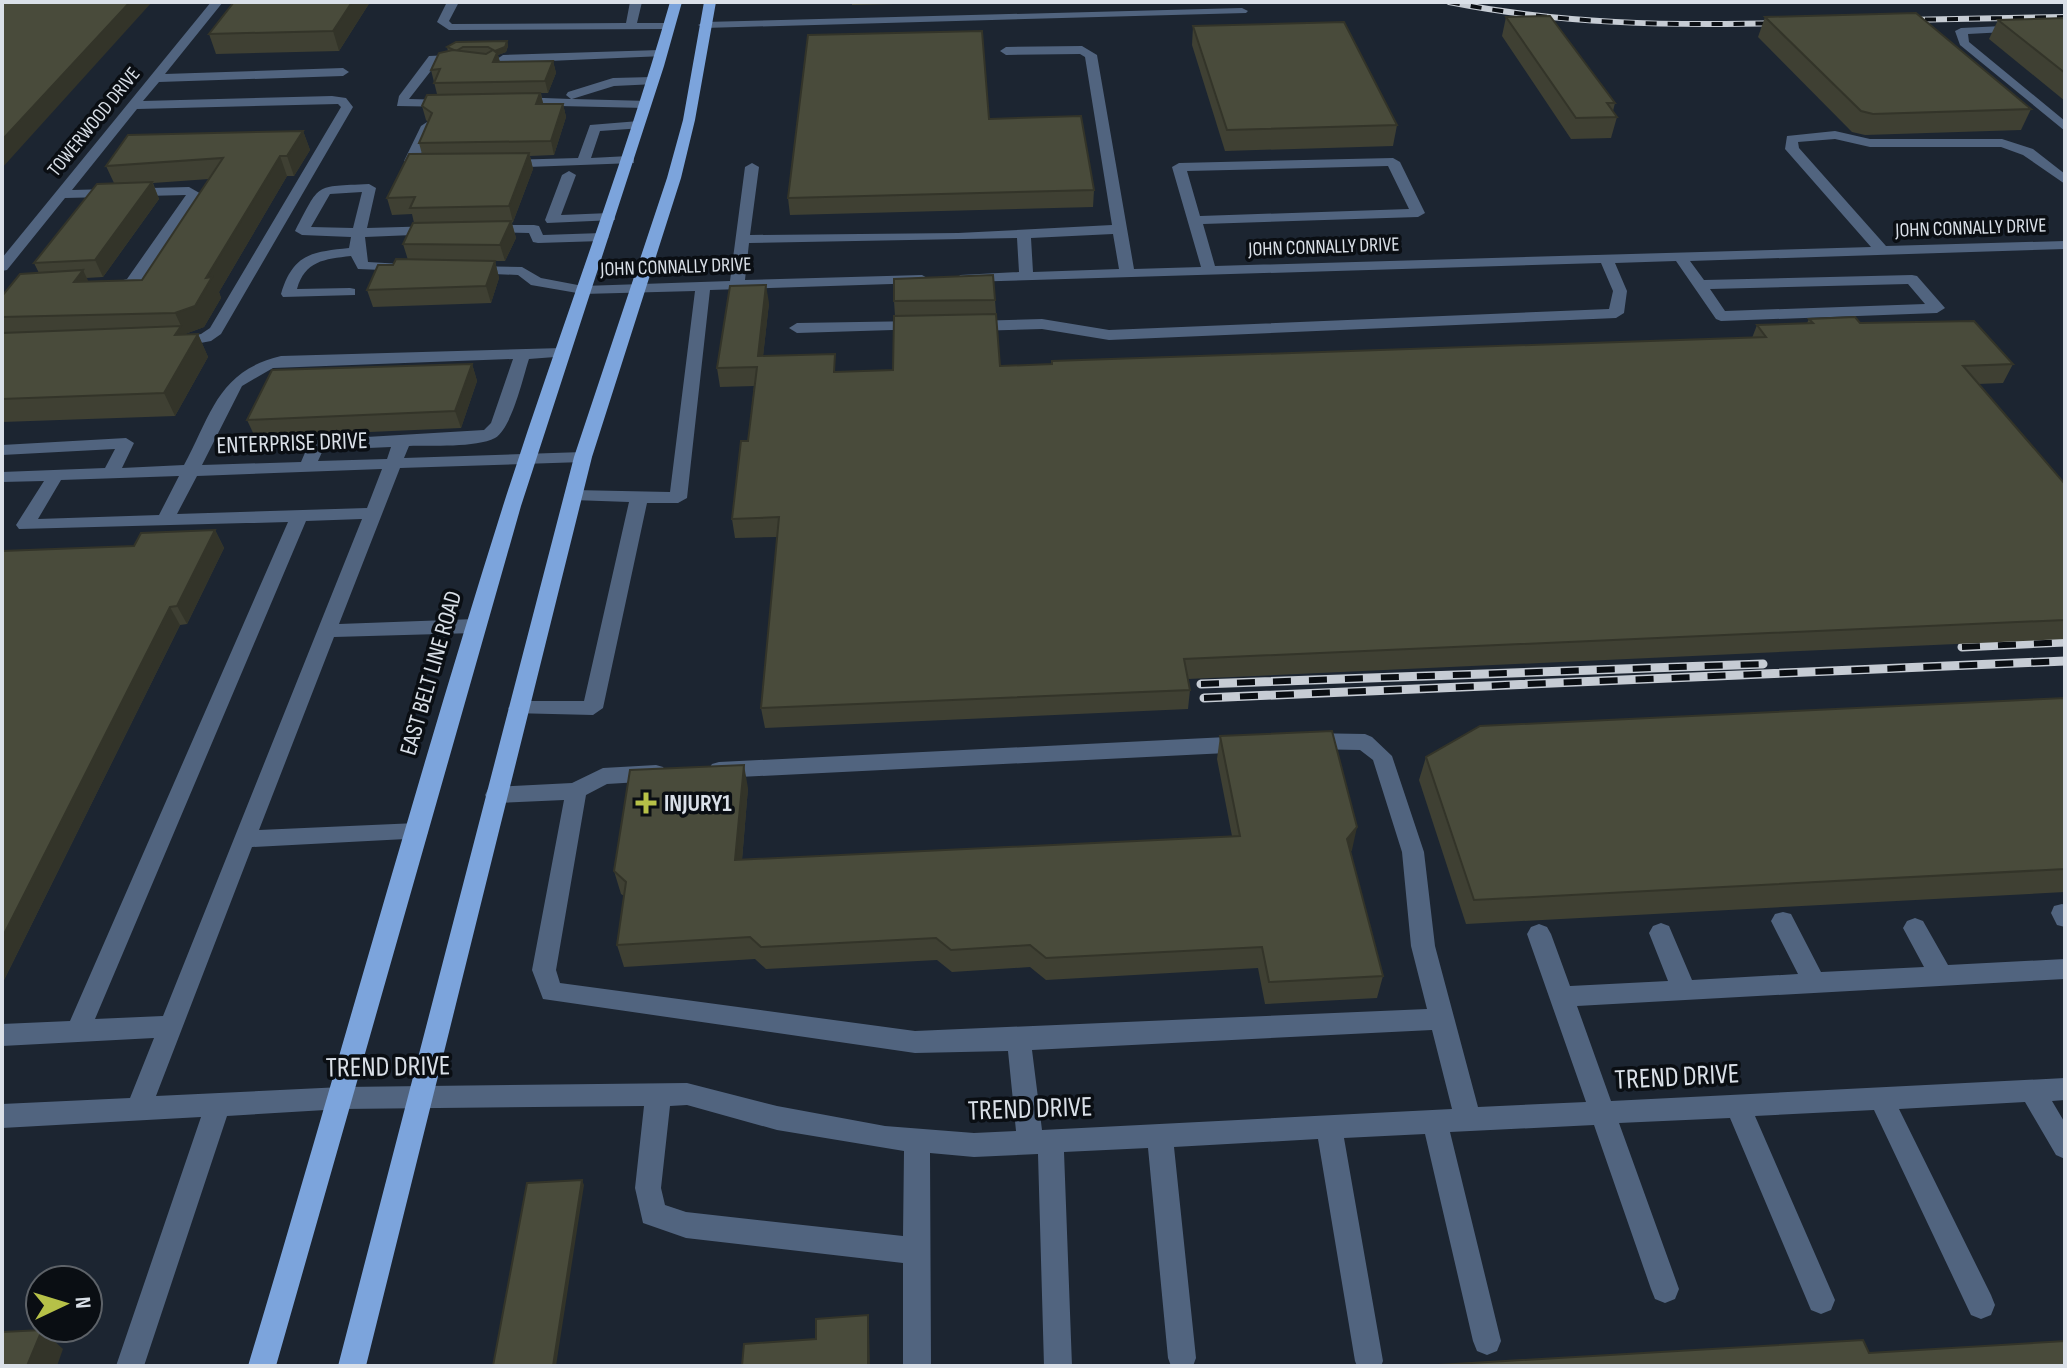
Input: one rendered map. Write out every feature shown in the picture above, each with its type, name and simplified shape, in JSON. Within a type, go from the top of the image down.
[{"type":"main road","name":"EAST BELT LINE ROAD","points":[[352,1366],[583,457],[674,178],[689,120],[687,26],[676,2]]},
{"type":"main road","name":"EAST BELT LINE ROAD","points":[[262,1366],[342,1098],[475,626],[562,353],[629,160],[660,54],[710,2]]},
{"type":"street","name":"TOWERWOOD DRIVE","points":[[2,267],[217,2]]},
{"type":"street","points":[[453,2],[443,22],[449,27],[687,26],[1242,11]]},
{"type":"street","points":[[631,26],[636,2]]},
{"type":"street","points":[[2065,26],[1961,31],[1964,43],[2065,127]]},
{"type":"street","points":[[1006,51],[1082,50],[1091,55],[1127,273]]},
{"type":"street","points":[[503,59],[660,54]]},
{"type":"street","points":[[451,59],[433,59],[426,73],[413,80],[401,103],[469,103]]},
{"type":"street","points":[[156,78],[343,72]]},
{"type":"street","points":[[561,99],[613,82],[652,81]]},
{"type":"street","points":[[501,102],[561,99],[645,104]]},
{"type":"street","points":[[134,105],[332,100],[342,101],[347,107],[216,331],[187,342],[156,343]]},
{"type":"street","points":[[583,162],[595,128],[639,125]]},
{"type":"street","points":[[427,126],[411,161],[449,165]]},
{"type":"street","points":[[1883,251],[1792,149],[1792,139],[1835,135],[1870,143],[2002,143],[2028,152],[2065,180]]},
{"type":"street","points":[[487,164],[629,160]]},
{"type":"street","points":[[1195,220],[1418,213],[1393,162],[1179,167],[1209,270]]},
{"type":"street","points":[[737,285],[752,167]]},
{"type":"street","points":[[530,255],[552,220],[569,175]]},
{"type":"street","points":[[420,268],[363,266],[357,251],[359,231],[369,188],[326,190],[302,231],[359,231],[455,230]]},
{"type":"street","points":[[61,194],[189,191],[196,195],[132,283],[92,286]]},
{"type":"street","points":[[552,220],[610,217]]},
{"type":"street","points":[[470,230],[534,229],[530,255]]},
{"type":"street","points":[[743,239],[1024,234],[1121,229]]},
{"type":"street","points":[[1024,234],[1026,276]]},
{"type":"street","points":[[456,269],[602,237]]},
{"type":"street","name":"JOHN CONNALLY DRIVE","points":[[530,255],[536,282],[583,290],[2065,245]]},
{"type":"street","points":[[350,292],[288,294],[300,263],[309,258],[357,251]]},
{"type":"street","points":[[1680,256],[1699,285],[1721,316],[1937,308],[1912,279],[1699,285]]},
{"type":"street","points":[[797,328],[1042,324],[1109,335],[1616,313],[1620,291],[1606,259]]},
{"type":"street","points":[[573,495],[678,498],[703,286]]},
{"type":"street","points":[[165,520],[235,384],[248,372],[264,365],[281,361],[562,353]]},
{"type":"street","points":[[307,467],[316,445],[490,434],[499,424],[523,354]]},
{"type":"street","points":[[138,1109],[402,441]]},
{"type":"street","points":[[2,450],[126,443],[111,473]]},
{"type":"street","name":"ENTERPRISE DRIVE","points":[[2,477],[583,457]]},
{"type":"street","points":[[56,475],[25,525],[375,513]]},
{"type":"street","points":[[518,708],[593,708],[639,497]]},
{"type":"street","points":[[78,1031],[300,515]]},
{"type":"street","points":[[328,631],[475,626]]},
{"type":"street","points":[[496,795],[576,791],[603,776],[1278,742],[1365,742],[1382,756],[1413,852],[1423,946],[1468,1120]]},
{"type":"street","points":[[576,791],[544,970],[551,992],[915,1042],[1019,1040],[1442,1019]]},
{"type":"street","points":[[246,839],[417,832]]},
{"type":"street","points":[[1783,921],[1814,982]]},
{"type":"street","points":[[1915,928],[1941,976]]},
{"type":"street","points":[[1661,933],[1684,990]]},
{"type":"street","points":[[1539,934],[1665,1289]]},
{"type":"street","points":[[1560,997],[2065,969]]},
{"type":"street","points":[[2,1035],[172,1026]]},
{"type":"street","points":[[1019,1040],[1041,1142],[1058,1366]]},
{"type":"street","name":"TREND DRIVE","points":[[2,1116],[342,1098],[687,1094],[777,1118],[885,1138],[974,1145],[2065,1089]]},
{"type":"street","points":[[2032,1091],[2065,1147]]},
{"type":"street","points":[[658,1094],[648,1188],[653,1214],[686,1225],[917,1251]]},
{"type":"street","points":[[1881,1098],[1981,1305]]},
{"type":"street","points":[[130,1366],[218,1104]]},
{"type":"street","points":[[1738,1106],[1821,1300]]},
{"type":"street","points":[[1435,1122],[1487,1341]]},
{"type":"street","points":[[1329,1127],[1369,1361]]},
{"type":"street","points":[[1160,1135],[1182,1358]]},
{"type":"street","points":[[917,1141],[917,1366]]},
{"type":"building","points":[[2,2],[130,2],[2,140]]},
{"type":"building","points":[[234,2],[352,2],[333,31],[209,34]]},
{"type":"building","points":[[1916,13],[2031,109],[1873,114],[1861,111],[1765,17]]},
{"type":"building","points":[[1550,16],[1615,103],[1607,103],[1617,117],[1576,118],[1506,17]]},
{"type":"building","points":[[2065,18],[2065,73],[1998,20]]},
{"type":"building","points":[[1344,22],[1397,125],[1227,130],[1193,26]]},
{"type":"building","points":[[982,31],[989,119],[1081,116],[1094,190],[788,198],[808,35]]},
{"type":"building","points":[[507,41],[505,47],[495,51],[488,47],[463,47],[456,51],[447,47],[456,42]]},
{"type":"building","points":[[453,50],[486,54],[493,50],[497,53],[493,62],[553,61],[545,81],[434,83],[440,69],[431,70],[439,53]]},
{"type":"building","points":[[540,93],[536,104],[563,104],[551,141],[419,143],[432,113],[422,106],[427,95]]},
{"type":"building","points":[[303,131],[287,156],[280,156],[206,278],[212,277],[195,306],[175,313],[2,317],[2,296],[20,274],[83,270],[74,282],[142,280],[223,158],[106,166],[128,135]]},
{"type":"building","points":[[529,153],[509,206],[410,208],[415,197],[387,198],[409,154]]},
{"type":"building","points":[[152,182],[95,260],[34,263],[97,184]]},
{"type":"building","points":[[511,221],[500,245],[403,244],[413,223]]},
{"type":"building","points":[[396,259],[495,261],[486,286],[367,290],[378,265],[393,265]]},
{"type":"building","points":[[993,275],[995,300],[894,301],[894,279]]},
{"type":"building","points":[[766,285],[758,356],[835,354],[834,372],[893,370],[894,316],[996,314],[1000,366],[1052,364],[1052,361],[1766,337],[1757,325],[1813,323],[1809,319],[1855,317],[1860,323],[1974,321],[2013,364],[1963,366],[2065,484],[2065,620],[1184,659],[1190,690],[761,708],[779,517],[732,519],[741,441],[748,441],[757,367],[717,368],[730,286]]},
{"type":"building","points":[[181,326],[175,335],[198,334],[164,393],[2,399],[2,333]]},
{"type":"building","points":[[472,364],[455,411],[247,420],[272,370]]},
{"type":"building","points":[[215,530],[177,606],[170,607],[2,938],[2,551],[134,546],[141,533]]},
{"type":"building","points":[[2065,698],[2065,869],[1474,900],[1426,757],[1480,726]]},
{"type":"building","points":[[1332,731],[1357,827],[1347,839],[1383,976],[1269,982],[1262,947],[1046,958],[1030,945],[951,950],[936,938],[761,947],[750,937],[617,945],[626,882],[614,871],[630,770],[744,765],[735,860],[1240,836],[1220,736]]},
{"type":"building","points":[[582,1180],[553,1366],[493,1366],[527,1183]]},
{"type":"building","points":[[868,1315],[868,1366],[742,1366],[744,1344],[816,1339],[816,1319]]},
{"type":"building","points":[[24,1331],[24,1344],[36,1344],[27,1366],[2,1366],[2,1332]]},
{"type":"building","points":[[1863,1340],[1869,1353],[2065,1341],[2065,1366],[1421,1366]]},
{"type":"railway","points":[[1449,2],[1532,15],[1615,22],[1783,23]]},
{"type":"railway","points":[[1903,20],[2065,17]]},
{"type":"railway","points":[[1962,647],[2065,642]]},
{"type":"railway","points":[[1204,698],[2065,661]]},
{"type":"railway","points":[[1201,684],[1763,664]]},
{"type":"place","name":"INJURY1","points":[[646,803]]}]
